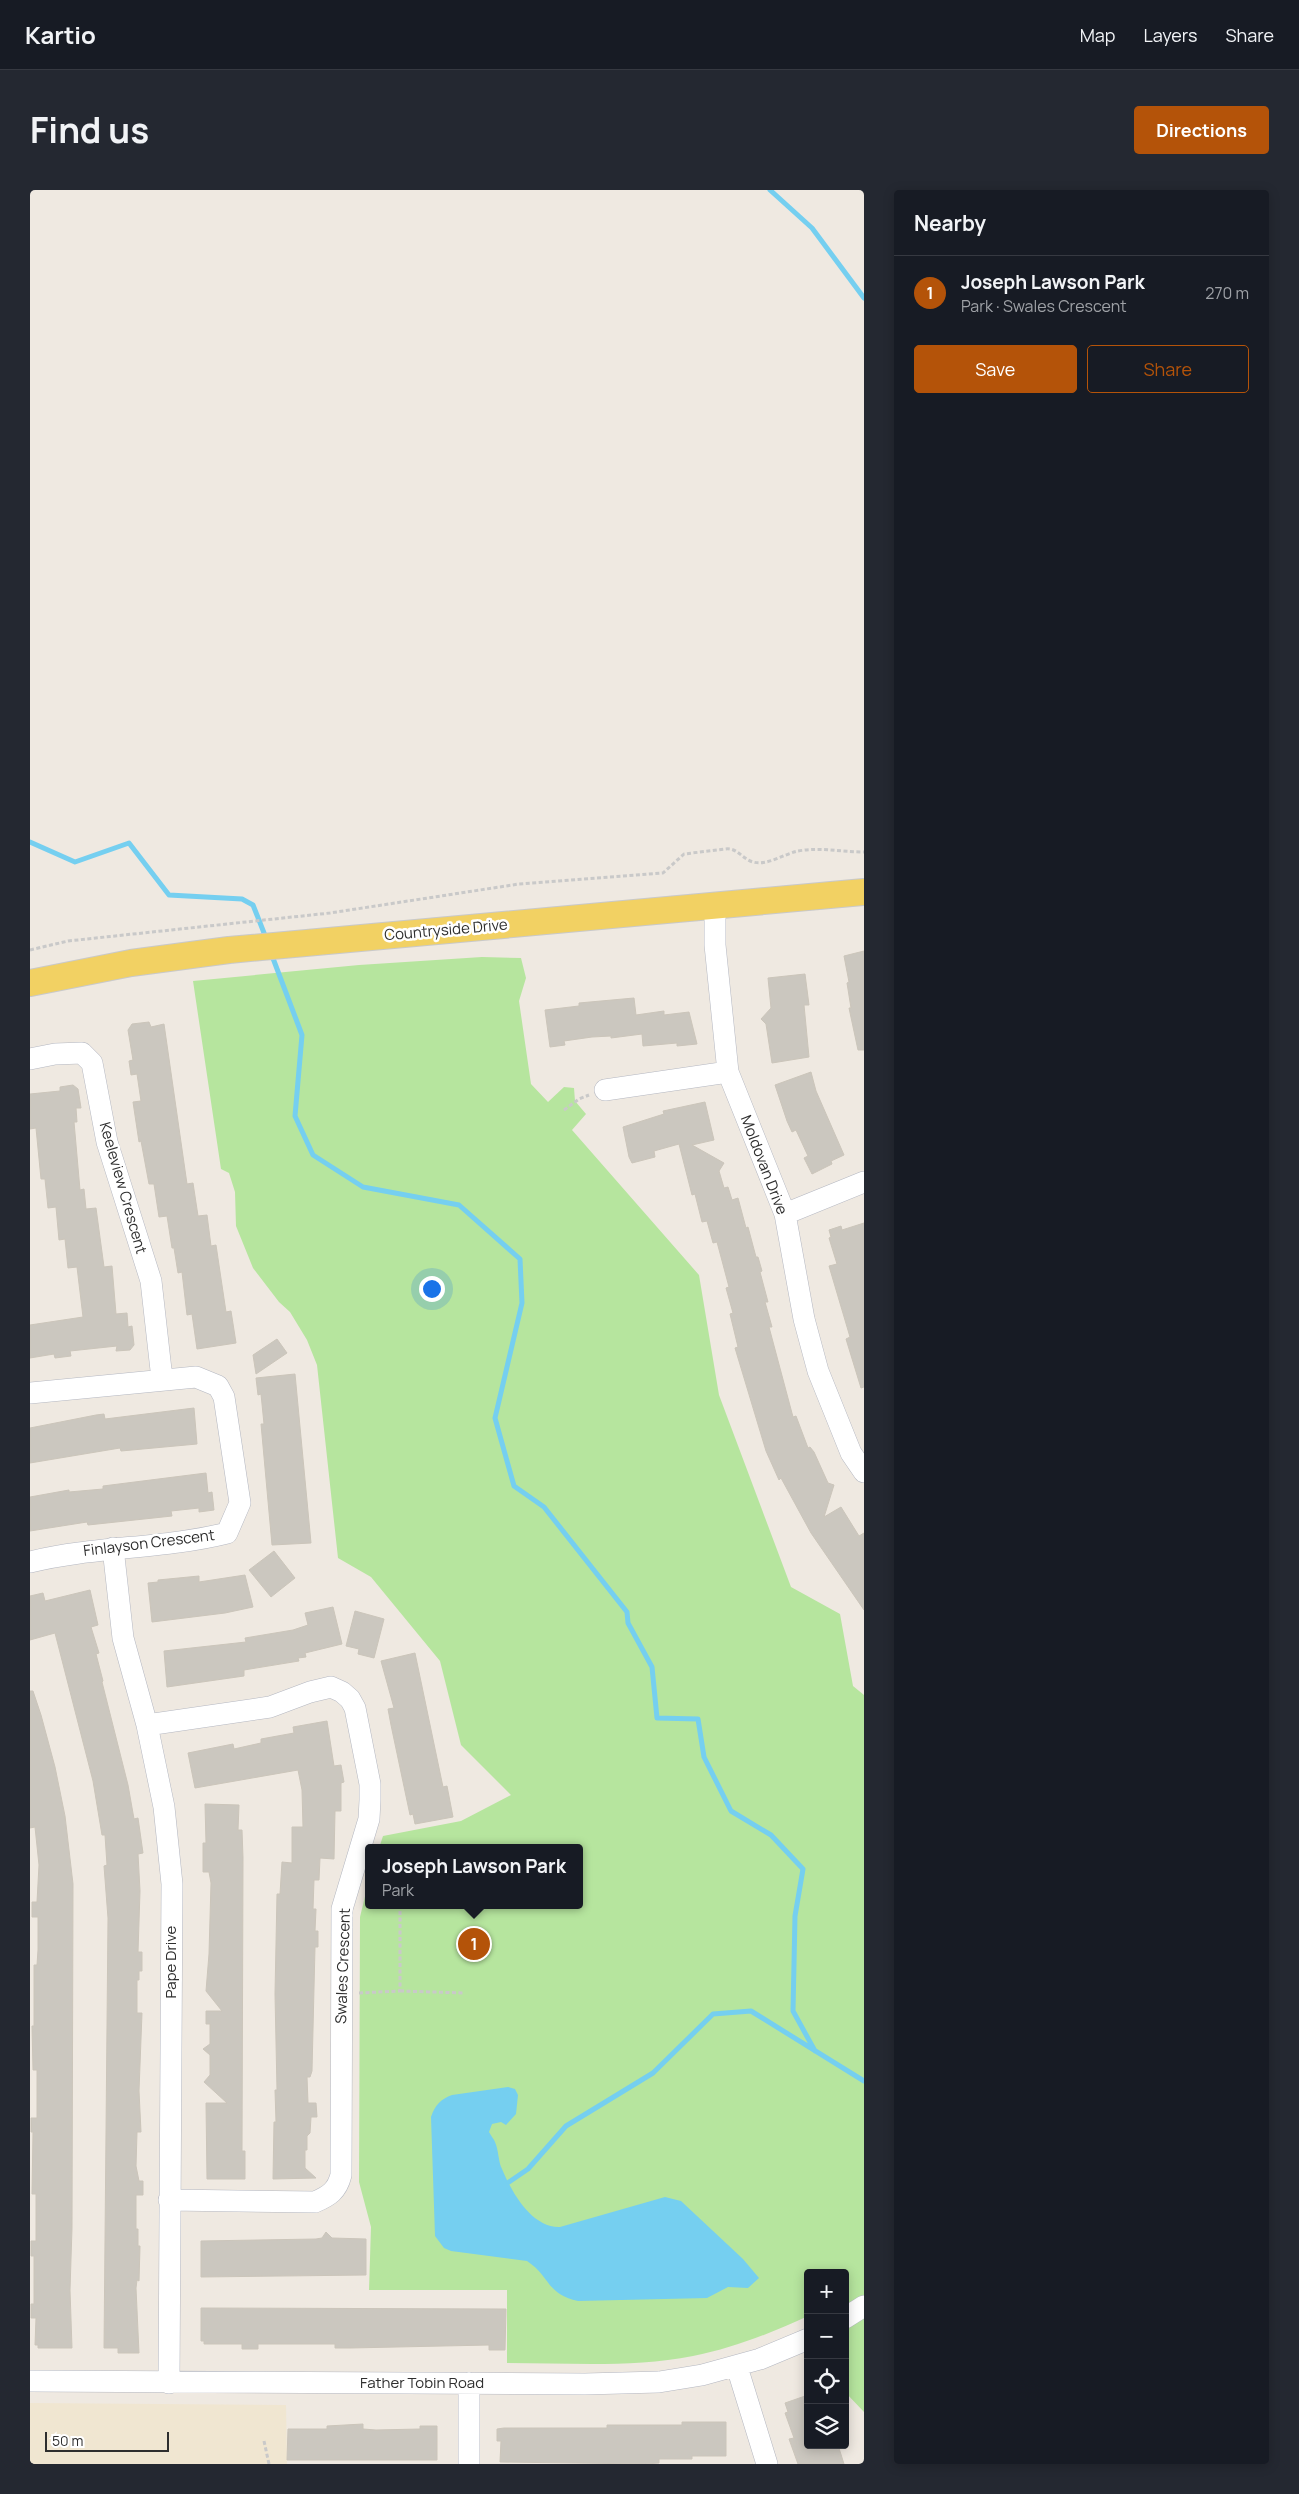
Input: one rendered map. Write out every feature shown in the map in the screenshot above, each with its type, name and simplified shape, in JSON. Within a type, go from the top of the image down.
[{"type":"main road","name":"Countryside Drive","points":[[30,982],[131,963],[211,952],[864,892]]},
{"type":"street","name":"Moldovan Drive","points":[[715,907],[715,945],[728,1072],[785,1214],[804,1319],[818,1372],[852,1453],[864,1472]]},
{"type":"street","name":"Keeleview Crescent","points":[[30,1059],[56,1054],[82,1053],[92,1063],[107,1142],[150,1281],[162,1379]]},
{"type":"street","points":[[605,1090],[728,1072]]},
{"type":"street","points":[[785,1214],[864,1182]]},
{"type":"street","name":"Finlayson Crescent","points":[[30,1393],[196,1377],[218,1386],[224,1397],[240,1503],[227,1533],[200,1540],[74,1552],[30,1562]]},
{"type":"street","name":"Pape Drive","points":[[113,1548],[124,1638],[164,1807],[172,1884],[169,2383]]},
{"type":"street","name":"Swales Crescent","points":[[146,1725],[270,1707],[310,1692],[331,1688],[342,1692],[350,1699],[355,1708],[370,1784],[369,1819],[342,1909],[341,2175],[339,2184],[326,2197],[315,2202],[169,2200]]},
{"type":"street","points":[[849,2315],[864,2306]]},
{"type":"street","name":"Father Tobin Road","points":[[30,2381],[586,2384],[659,2382],[737,2367],[804,2340]]},
{"type":"street","points":[[737,2367],[767,2464]]},
{"type":"street","points":[[469,2383],[469,2464]]},
{"type":"path","points":[[30,950],[68,941],[309,915],[519,884],[663,873],[684,854],[725,848],[731,848],[753,862],[770,860],[797,851],[825,848],[864,852]]},
{"type":"path","points":[[564,1110],[579,1099],[605,1090]]},
{"type":"path","points":[[400,1909],[400,1991]]},
{"type":"path","points":[[357,1993],[400,1991],[465,1993]]},
{"type":"path","points":[[264,2441],[269,2464]]},
{"type":"shaded area","points":[[30,2403],[286,2405],[287,2464],[30,2464]]},
{"type":"green space","points":[[482,957],[521,958],[526,978],[519,1001],[531,1084],[548,1102],[564,1087],[574,1088],[575,1101],[586,1114],[572,1130],[699,1275],[719,1395],[791,1587],[840,1614],[853,1686],[864,1695],[864,2412],[849,2396],[849,2269],[804,2269],[804,2318],[752,2339],[708,2353],[647,2362],[507,2363],[507,2290],[369,2290],[371,2227],[359,2182],[360,1917],[365,1896],[365,1909],[583,1909],[583,1844],[380,1844],[383,1836],[461,1821],[511,1795],[461,1745],[440,1661],[371,1577],[338,1558],[317,1365],[307,1340],[290,1312],[279,1302],[253,1268],[236,1226],[235,1192],[229,1173],[221,1169],[193,981],[359,965]]},
{"type":"water","points":[[508,2087],[515,2089],[518,2095],[516,2114],[506,2125],[501,2122],[492,2124],[489,2132],[496,2145],[501,2166],[511,2188],[524,2207],[541,2222],[550,2226],[560,2227],[665,2197],[681,2201],[743,2259],[759,2278],[748,2288],[728,2287],[707,2298],[578,2301],[560,2294],[527,2261],[451,2251],[444,2248],[435,2236],[431,2117],[439,2103],[452,2095]]},
{"type":"building","points":[[864,951],[864,1050],[858,1050],[849,1008],[851,1008],[847,983],[849,982],[844,956]]},
{"type":"building","points":[[805,974],[809,1005],[804,1005],[809,1057],[772,1063],[766,1024],[761,1019],[771,1008],[768,978]]},
{"type":"building","points":[[634,998],[636,1015],[664,1011],[664,1015],[689,1012],[697,1044],[677,1046],[677,1043],[643,1046],[642,1034],[611,1038],[611,1036],[592,1037],[564,1041],[565,1045],[550,1047],[545,1010],[579,1006],[579,1003]]},
{"type":"building","points":[[149,1022],[151,1027],[164,1024],[187,1184],[193,1183],[198,1216],[207,1215],[211,1246],[216,1245],[226,1312],[231,1311],[236,1343],[197,1349],[192,1314],[187,1315],[182,1272],[178,1273],[167,1216],[159,1217],[154,1184],[149,1184],[141,1141],[139,1142],[133,1102],[141,1101],[137,1074],[131,1075],[129,1061],[133,1060],[128,1030],[132,1024]]},
{"type":"building","points":[[811,1072],[816,1091],[844,1155],[831,1161],[832,1164],[812,1174],[804,1158],[808,1156],[796,1130],[792,1132],[775,1085]]},
{"type":"building","points":[[73,1085],[78,1089],[81,1108],[76,1108],[77,1122],[74,1122],[80,1190],[84,1189],[86,1209],[96,1208],[104,1267],[112,1266],[116,1314],[127,1313],[128,1327],[132,1326],[134,1345],[130,1350],[116,1351],[117,1346],[70,1351],[71,1356],[55,1358],[54,1354],[30,1358],[30,1325],[83,1317],[77,1267],[68,1268],[65,1239],[59,1240],[56,1207],[48,1208],[45,1179],[41,1179],[36,1128],[30,1129],[30,1094],[60,1091],[60,1087]]},
{"type":"building","points":[[705,1102],[714,1140],[692,1145],[724,1163],[719,1171],[724,1188],[728,1187],[732,1200],[738,1198],[746,1228],[748,1227],[762,1271],[760,1272],[768,1302],[765,1302],[772,1327],[769,1327],[793,1417],[796,1416],[808,1448],[810,1447],[814,1452],[828,1483],[834,1485],[824,1517],[841,1507],[859,1536],[864,1533],[864,1610],[811,1533],[781,1478],[779,1480],[766,1451],[735,1348],[738,1347],[730,1314],[733,1313],[726,1288],[729,1287],[717,1242],[713,1243],[707,1221],[702,1222],[695,1194],[692,1195],[679,1144],[654,1151],[655,1157],[632,1163],[629,1157],[623,1127],[664,1114],[663,1111]]},
{"type":"building","points":[[864,1223],[864,1387],[861,1388],[846,1339],[850,1337],[829,1266],[837,1264],[829,1238],[831,1237],[829,1230],[841,1226],[842,1230]]},
{"type":"building","points":[[277,1339],[287,1353],[256,1374],[253,1355]]},
{"type":"building","points":[[295,1374],[311,1543],[272,1545],[261,1424],[264,1424],[261,1394],[258,1395],[256,1378]]},
{"type":"building","points":[[194,1408],[197,1444],[121,1451],[120,1448],[30,1463],[30,1428],[104,1414],[105,1419]]},
{"type":"building","points":[[206,1473],[208,1493],[212,1492],[214,1510],[199,1512],[199,1508],[171,1511],[172,1516],[88,1525],[87,1522],[30,1531],[30,1497],[69,1490],[69,1492],[103,1489],[103,1486]]},
{"type":"building","points":[[274,1551],[295,1578],[271,1597],[249,1570]]},
{"type":"building","points":[[245,1575],[253,1607],[225,1613],[152,1622],[148,1583],[158,1582],[158,1580],[199,1576],[199,1582]]},
{"type":"building","points":[[90,1590],[98,1625],[91,1627],[99,1653],[96,1654],[128,1785],[134,1819],[138,1818],[143,1853],[138,1854],[140,1891],[138,1952],[142,1952],[142,1971],[139,1971],[139,1980],[137,1980],[137,2013],[142,2013],[139,2091],[141,2132],[137,2132],[136,2166],[139,2181],[143,2181],[143,2195],[136,2195],[136,2229],[138,2229],[138,2246],[140,2246],[139,2281],[137,2280],[136,2288],[139,2353],[118,2353],[118,2348],[104,2348],[108,1918],[104,1866],[107,1865],[105,1835],[102,1835],[93,1781],[55,1633],[30,1640],[30,1596],[43,1593],[45,1601]]},
{"type":"building","points":[[333,1607],[342,1644],[305,1653],[306,1657],[298,1658],[299,1661],[244,1670],[244,1676],[167,1687],[164,1651],[246,1642],[245,1638],[293,1630],[308,1625],[305,1613]]},
{"type":"building","points":[[355,1611],[384,1619],[374,1658],[358,1654],[359,1649],[346,1646]]},
{"type":"building","points":[[415,1653],[443,1787],[447,1786],[453,1817],[415,1824],[413,1814],[410,1815],[391,1725],[388,1709],[394,1708],[381,1661]]},
{"type":"building","points":[[30,1691],[33,1691],[41,1715],[55,1767],[65,1816],[73,1884],[72,2228],[70,2290],[72,2348],[38,2348],[38,2345],[35,2345],[36,2318],[31,2318],[31,2304],[34,2304],[34,2256],[31,2256],[31,2241],[36,2241],[36,2194],[32,2194],[33,2132],[31,2132],[31,2118],[37,2118],[37,2070],[33,2070],[32,2026],[34,2026],[34,1965],[37,1965],[38,1950],[38,1917],[32,1917],[32,1902],[37,1902],[39,1865],[35,1827],[30,1828]]},
{"type":"building","points":[[327,1721],[334,1766],[341,1765],[344,1782],[341,1783],[341,1811],[335,1811],[334,1859],[320,1858],[319,1880],[314,1880],[313,1909],[316,1909],[315,1931],[318,1931],[318,1947],[315,1947],[312,2071],[310,2077],[307,2077],[308,2103],[316,2103],[317,2117],[311,2117],[310,2133],[307,2136],[307,2150],[305,2150],[305,2168],[316,2178],[273,2179],[274,2122],[276,2122],[275,2090],[277,2090],[275,1994],[277,1894],[280,1894],[282,1862],[292,1863],[292,1827],[303,1827],[302,1790],[298,1770],[195,1788],[188,1753],[233,1744],[234,1749],[261,1743],[261,1739],[294,1733],[293,1727]]},
{"type":"building","points":[[205,1804],[239,1805],[238,1830],[242,1830],[242,2151],[245,2151],[245,2179],[207,2179],[206,2103],[227,2103],[204,2082],[210,2075],[210,2055],[203,2049],[210,2044],[210,2024],[206,2024],[206,2011],[222,2011],[206,1991],[211,1883],[209,1872],[203,1872],[203,1843],[206,1843]]},
{"type":"building","points":[[326,2232],[332,2238],[366,2239],[366,2275],[201,2277],[201,2241],[316,2239],[322,2238]]},
{"type":"building","points":[[201,2308],[506,2309],[505,2350],[489,2350],[489,2345],[335,2348],[335,2344],[258,2344],[258,2349],[242,2349],[242,2344],[204,2344],[204,2341],[201,2341]]},
{"type":"building","points":[[804,2396],[804,2449],[839,2449],[844,2464],[798,2464],[789,2439],[794,2438],[785,2413],[788,2412],[785,2403]]},
{"type":"building","points":[[682,2422],[726,2422],[726,2456],[692,2456],[692,2459],[659,2459],[659,2463],[646,2464],[500,2462],[501,2441],[497,2441],[497,2429],[607,2428],[607,2425],[682,2425]]},
{"type":"building","points":[[363,2424],[363,2429],[376,2430],[420,2429],[420,2426],[437,2426],[437,2460],[287,2460],[288,2429],[327,2429],[327,2426]]},
{"type":"waterway","points":[[770,190],[812,228],[864,298]]},
{"type":"waterway","points":[[30,842],[75,862],[129,843],[169,895],[242,899],[253,905],[266,938]]},
{"type":"waterway","points":[[271,953],[302,1035],[295,1116],[313,1155],[363,1187],[459,1205],[520,1259],[522,1303],[495,1418],[514,1486],[544,1507],[627,1612],[628,1623],[652,1667],[657,1718],[698,1719],[704,1757],[731,1811],[771,1835],[803,1869],[795,1916],[793,2011],[815,2051]]},
{"type":"waterway","points":[[509,2182],[528,2169],[566,2126],[653,2073],[713,2014],[751,2011],[864,2081]]},
{"type":"place","name":"Joseph Lawson Park","points":[[474,1944]]}]
